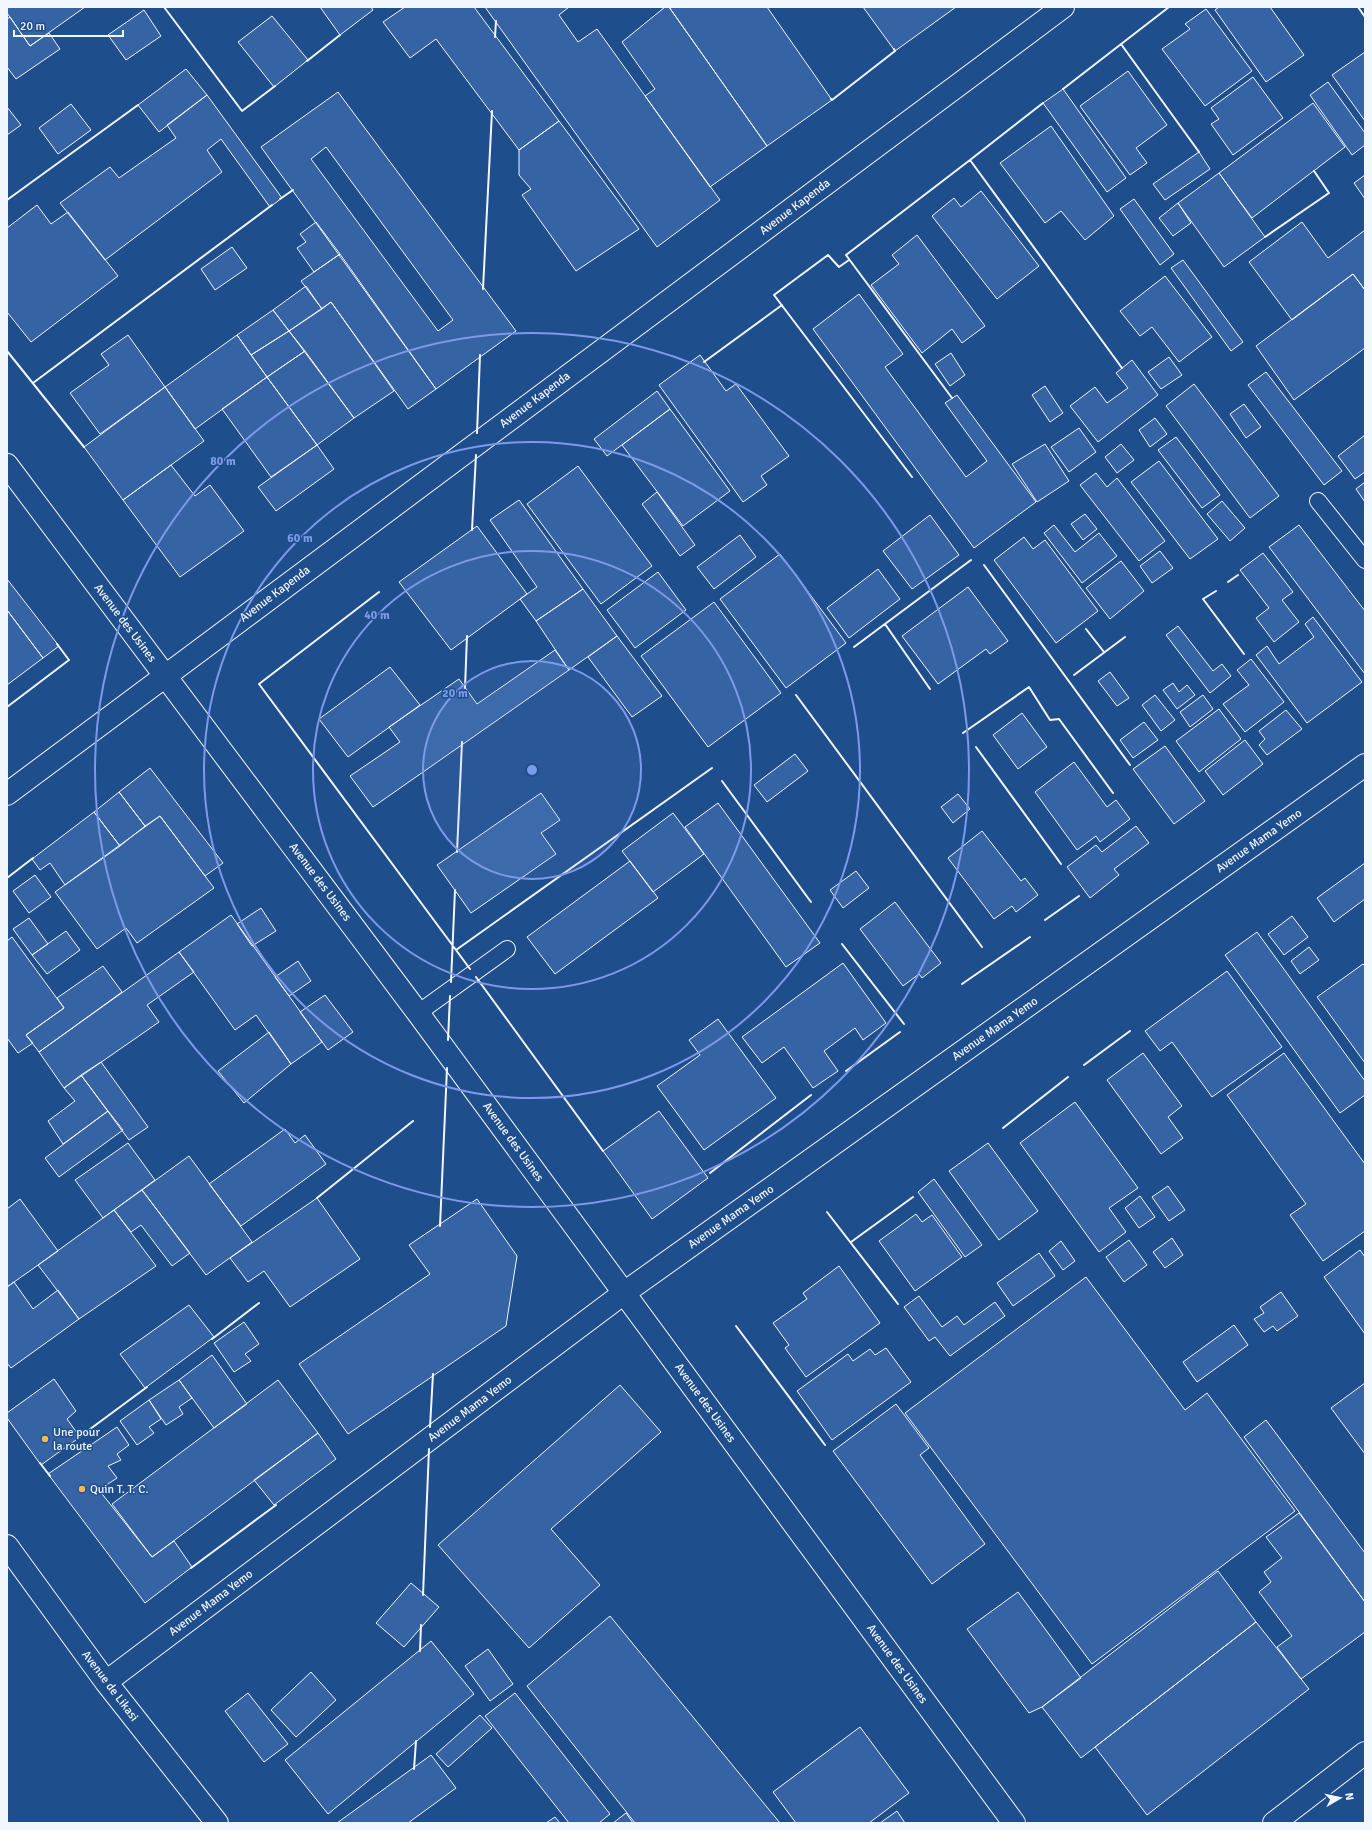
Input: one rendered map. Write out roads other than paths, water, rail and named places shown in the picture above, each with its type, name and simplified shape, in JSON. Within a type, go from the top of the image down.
[{"type":"street","name":"Avenue Kapenda","points":[[7,794],[1063,7]]},
{"type":"street","name":"Avenue des Usines","points":[[7,465],[418,1013],[1014,1823]]},
{"type":"street","name":"Avenue Mama Yemo","points":[[106,1682],[624,1292],[1365,765]]},
{"type":"street","name":"Avenue de Likasi","points":[[7,1546],[106,1682],[217,1823]]},
{"type":"street","points":[[1274,1823],[1365,1753]]},
{"type":"lane","points":[[1318,501],[1365,560]]},
{"type":"lane","points":[[418,1013],[507,949]]},
{"type":"place","name":"Une pour la route","points":[[45,1439]]},
{"type":"place","name":"Quin T. T. C.","points":[[82,1489]]}]
